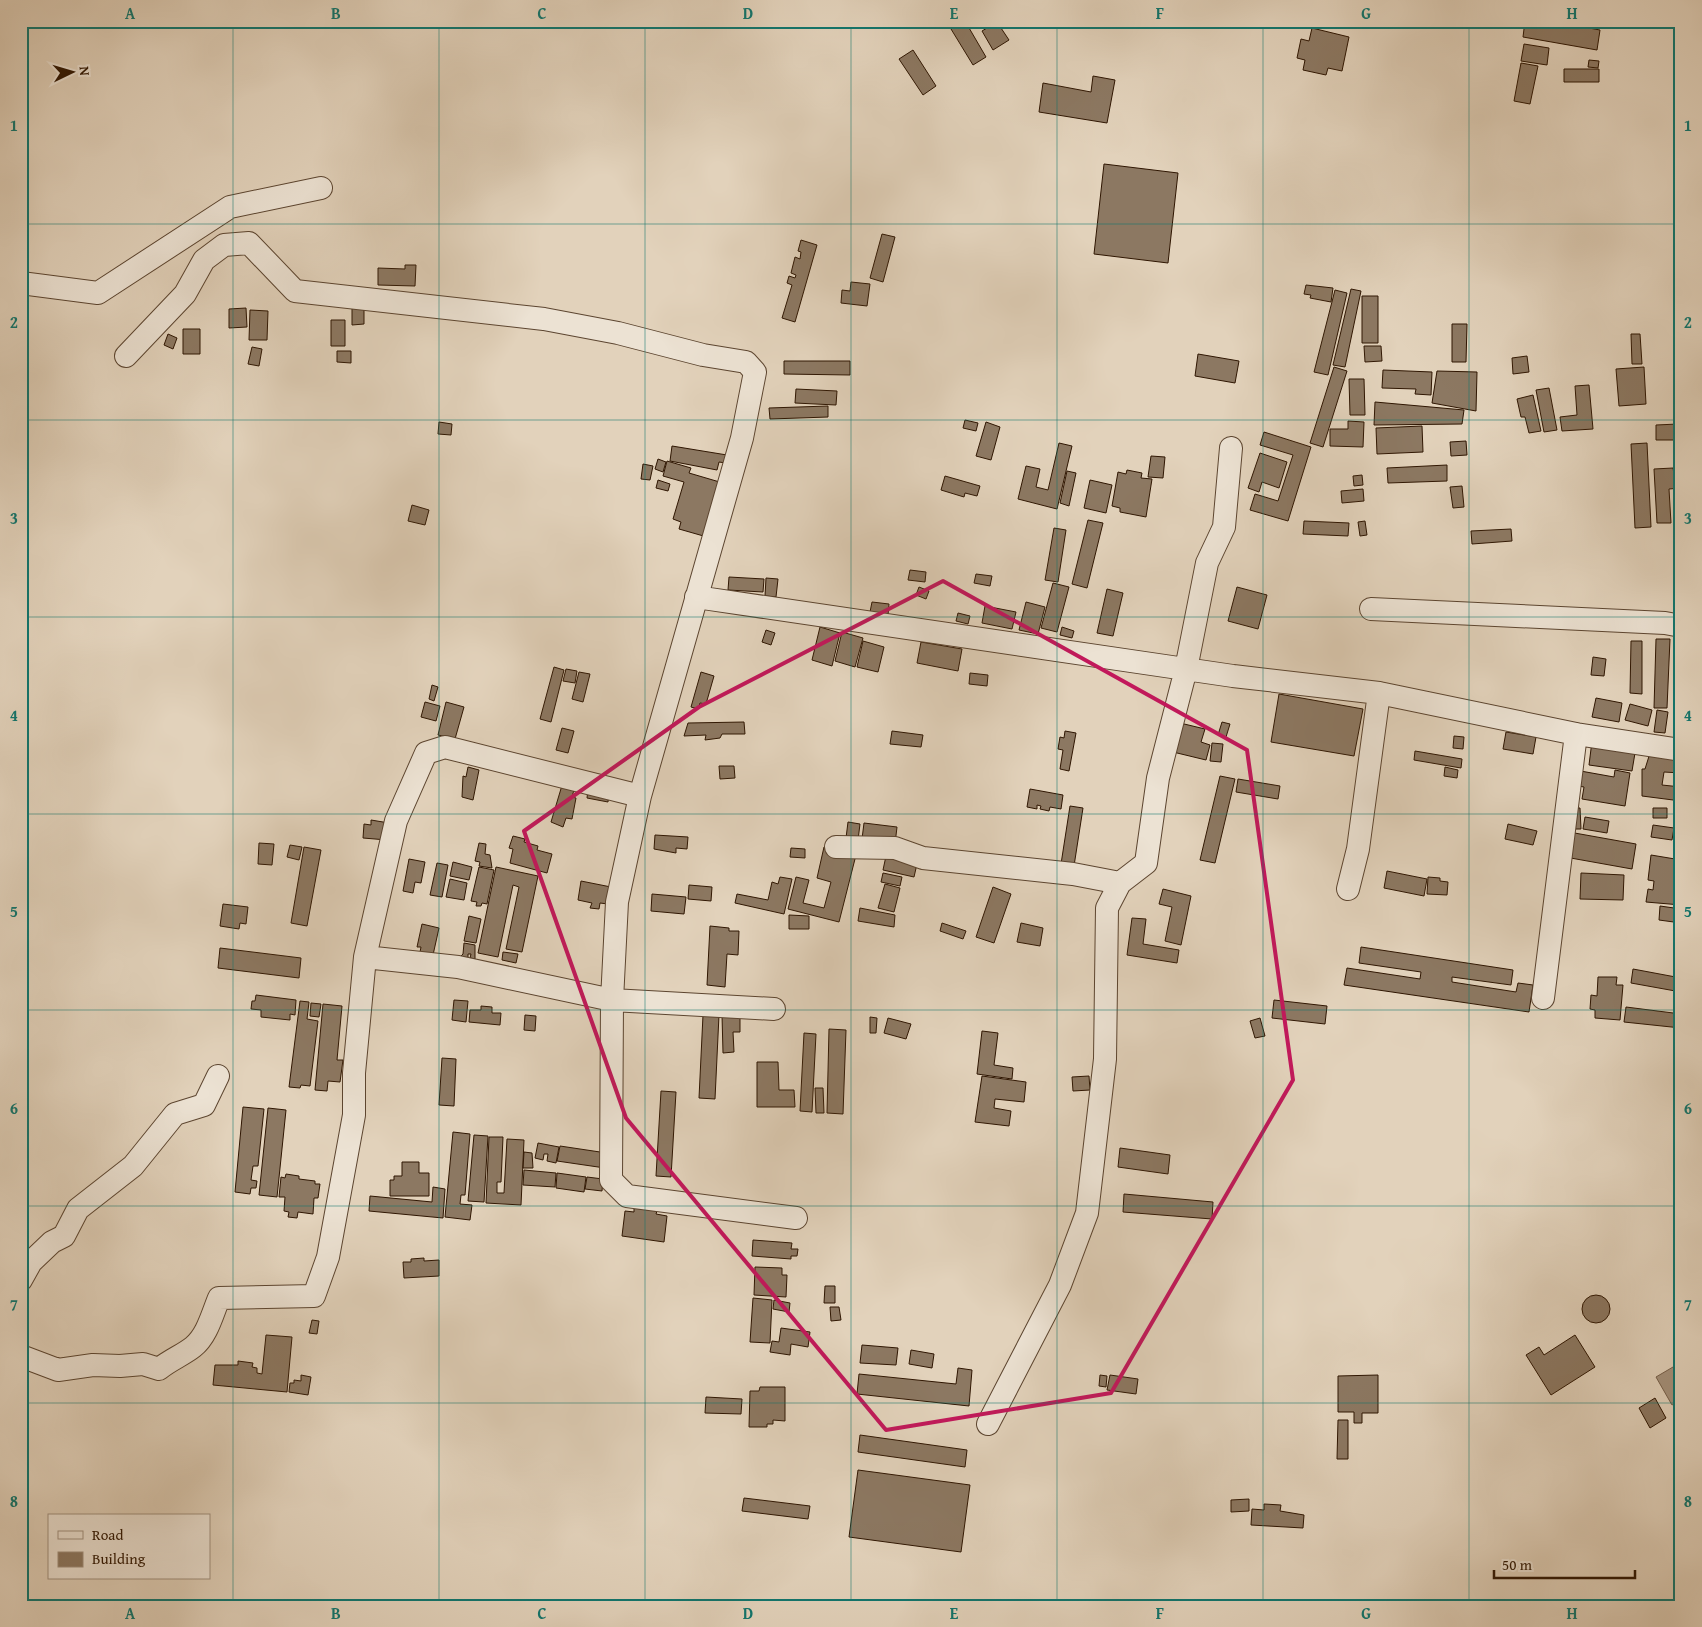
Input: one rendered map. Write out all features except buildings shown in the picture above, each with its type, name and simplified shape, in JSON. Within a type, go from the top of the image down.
[{"type":"street","points":[[21,283],[98,293],[230,207],[321,188]]},
{"type":"street","points":[[126,356],[185,294],[204,260],[224,245],[249,243],[295,291],[544,319],[618,333],[703,355],[746,362],[755,372],[742,438],[640,796],[617,902],[612,1000],[611,1180],[627,1196],[796,1218]]},
{"type":"street","points":[[988,1424],[1060,1285],[1087,1213],[1105,1059],[1107,908],[1120,883],[1146,862],[1158,778],[1186,669],[1207,563],[1224,527],[1231,448]]},
{"type":"street","points":[[696,597],[1186,669],[1379,694],[1576,734],[1681,750]]},
{"type":"street","points":[[1371,609],[1665,623],[1681,626]]},
{"type":"street","points":[[1348,889],[1358,849],[1379,694]]},
{"type":"street","points":[[1543,998],[1576,734]]},
{"type":"street","points":[[21,1356],[58,1370],[93,1364],[120,1366],[143,1364],[159,1368],[192,1348],[202,1337],[219,1298],[314,1296],[328,1256],[354,1115],[354,1073],[364,957],[396,821],[426,753],[445,747],[640,796]]},
{"type":"street","points":[[836,847],[895,848],[923,858],[1073,874],[1120,883]]},
{"type":"street","points":[[364,957],[458,967],[612,1000],[774,1009]]},
{"type":"street","points":[[21,1280],[31,1262],[52,1242],[64,1236],[78,1209],[132,1166],[175,1114],[204,1105],[218,1076]]},
{"type":"highlighted area","points":[[943,581],[1247,750],[1293,1080],[1111,1393],[886,1430],[626,1118],[524,831],[699,707]]},
{"type":"shaded area","points":[[1673,1367],[1681,1380],[1681,1400],[1672,1405],[1656,1377]]}]
